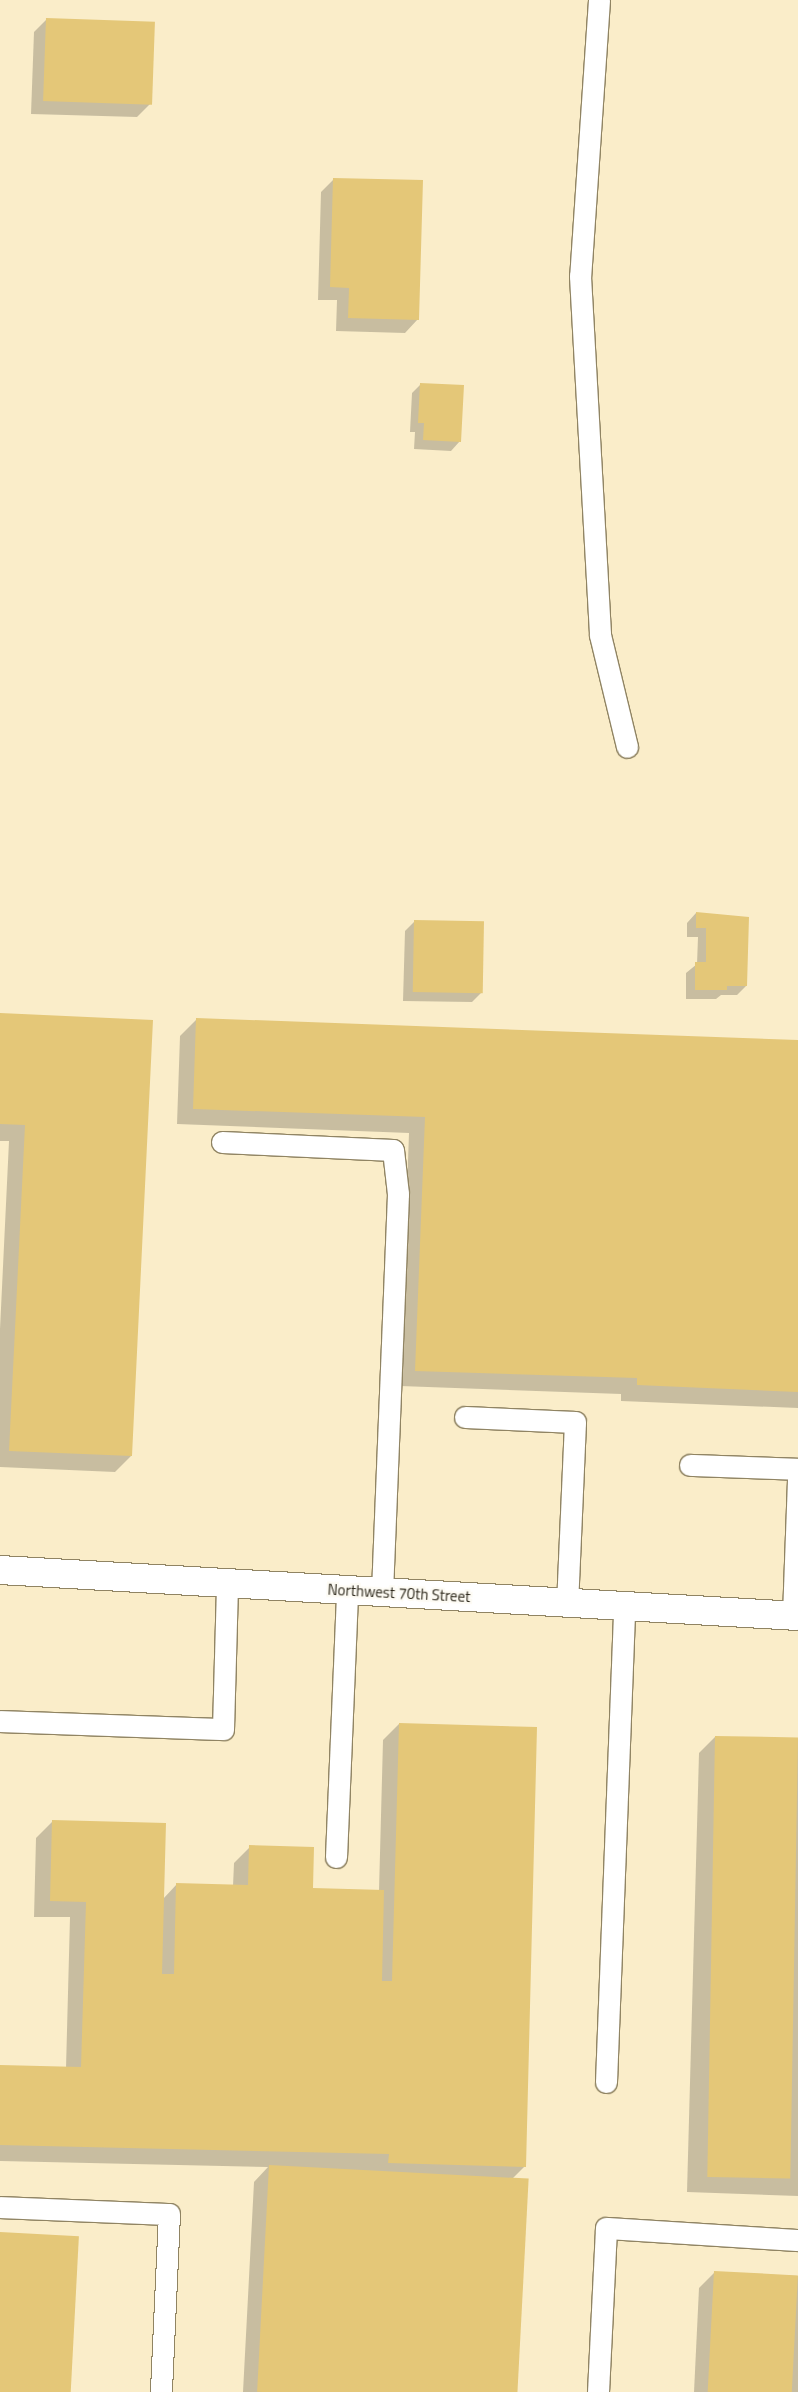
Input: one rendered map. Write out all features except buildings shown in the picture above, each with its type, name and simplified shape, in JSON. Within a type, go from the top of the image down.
[{"type":"street","name":"Northwest 70th Street","points":[[0,1570],[795,1616]]},
{"type":"lane","points":[[599,0],[580,276],[600,635],[627,747]]},
{"type":"lane","points":[[222,1142],[393,1150],[398,1194],[382,1592]]},
{"type":"lane","points":[[465,1416],[575,1422],[567,1603]]},
{"type":"lane","points":[[690,1465],[798,1469]]},
{"type":"lane","points":[[795,1616],[798,1479]]},
{"type":"lane","points":[[0,1721],[222,1729],[227,1584]]},
{"type":"lane","points":[[336,1857],[347,1590]]},
{"type":"lane","points":[[606,2082],[624,1606]]},
{"type":"lane","points":[[0,2207],[169,2214],[161,2392]]},
{"type":"lane","points":[[598,2392],[606,2228],[798,2240]]}]
